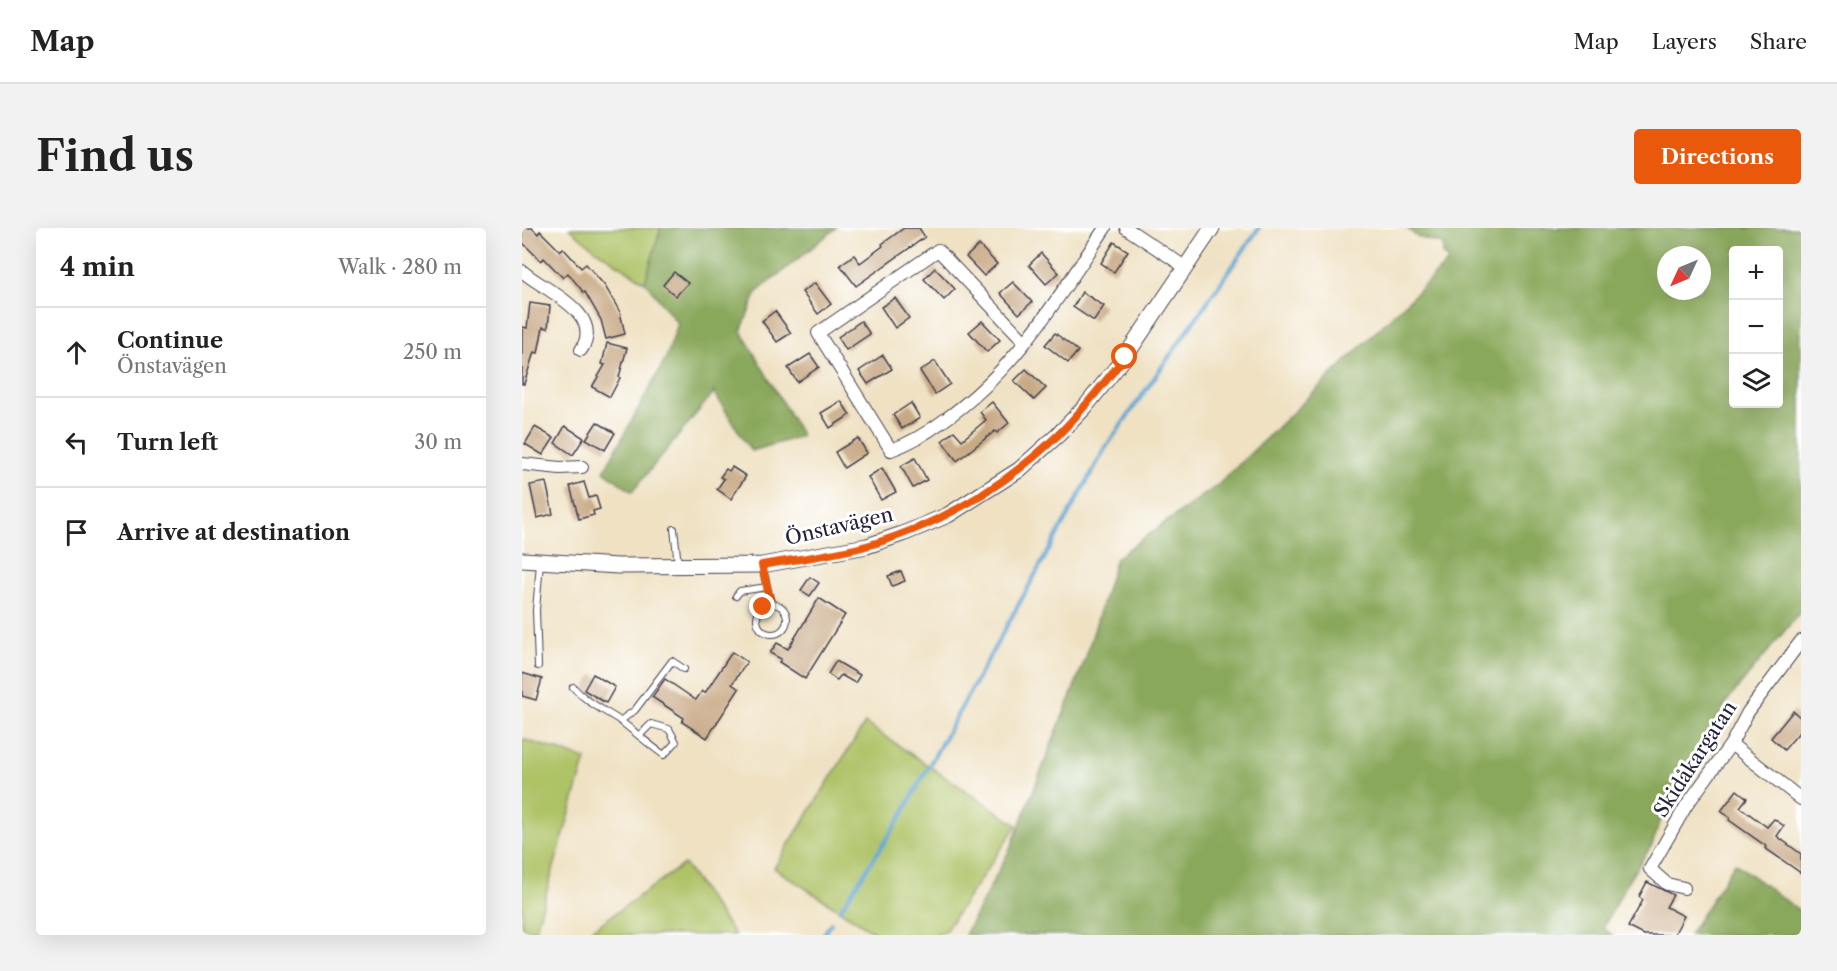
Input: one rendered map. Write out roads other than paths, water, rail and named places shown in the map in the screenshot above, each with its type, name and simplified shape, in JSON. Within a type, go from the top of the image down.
[{"type":"street","points":[[1025,342],[938,250],[818,333],[891,450],[906,445],[926,434],[962,408],[1005,367],[1025,342],[1054,304],[1105,228]]},
{"type":"street","points":[[1126,228],[1185,267]]},
{"type":"street","name":"Önstavägen","points":[[522,560],[618,566],[762,565],[867,546],[948,515],[1019,470],[1058,435],[1125,357],[1212,228]]},
{"type":"street","points":[[523,277],[569,303],[581,316],[586,326],[586,336],[585,343],[580,350]]},
{"type":"street","points":[[522,464],[560,468],[582,467]]},
{"type":"street","name":"Skidåkargatan","points":[[1684,888],[1667,884],[1650,869],[1686,806],[1731,744],[1748,712],[1801,641]]},
{"type":"street","points":[[1731,744],[1801,799]]},
{"type":"lane","points":[[674,529],[678,565]]},
{"type":"lane","points":[[538,666],[536,610],[540,562]]},
{"type":"lane","points":[[762,565],[771,604]]},
{"type":"lane","points":[[736,596],[740,591],[767,587]]},
{"type":"lane","points":[[771,604],[779,606],[786,615],[785,626],[776,633],[765,631],[758,622],[759,611],[771,604]]},
{"type":"lane","points":[[620,721],[635,710],[672,661],[684,669]]},
{"type":"lane","points":[[573,687],[583,698],[620,721],[639,736],[664,755],[676,742],[669,729],[651,724],[639,736]]},
{"type":"waterway","points":[[840,910],[899,820],[1106,447],[1259,228]]},
{"type":"waterway","points":[[823,935],[831,923]]}]
